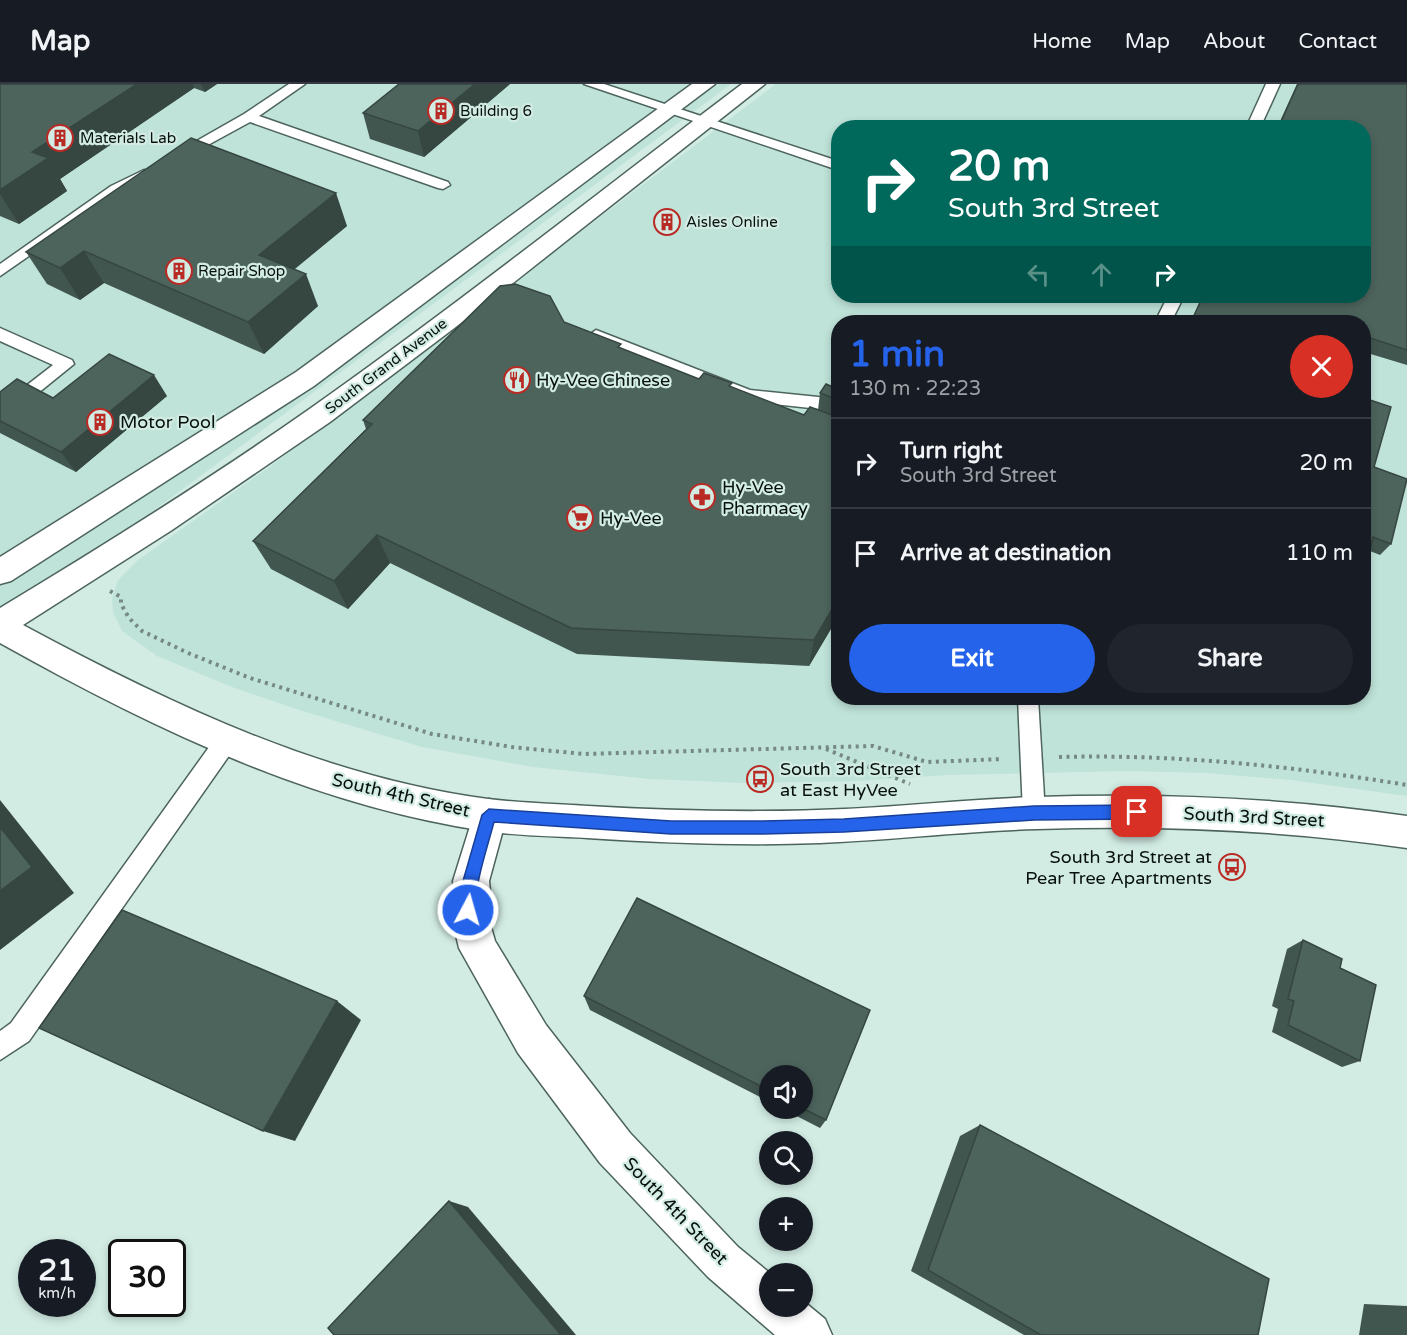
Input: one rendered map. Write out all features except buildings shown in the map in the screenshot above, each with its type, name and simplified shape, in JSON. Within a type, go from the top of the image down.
[{"type":"street","points":[[0,572],[305,379],[705,84]]},
{"type":"street","name":"South Grand Avenue","points":[[0,626],[320,415],[568,230],[755,84]]},
{"type":"street","name":"South 4th Street","points":[[0,626],[119,693],[225,743],[295,769],[366,789],[437,806],[489,815],[471,881],[472,892],[468,910],[478,948],[532,1039],[615,1148],[723,1262],[759,1293]]},
{"type":"street","name":"South 3rd Street","points":[[489,815],[671,828],[844,826],[1034,813],[1248,815],[1363,825],[1407,832]]},
{"type":"street","points":[[788,1317],[809,1335]]},
{"type":"lane","points":[[0,271],[116,189],[249,117],[298,84]]},
{"type":"lane","points":[[591,84],[671,108],[831,164]]},
{"type":"lane","points":[[1257,120],[1273,84]]},
{"type":"lane","points":[[249,117],[443,185]]},
{"type":"lane","points":[[0,334],[66,364],[0,415]]},
{"type":"lane","points":[[596,336],[747,395],[767,400],[831,404]]},
{"type":"lane","points":[[747,395],[781,417]]},
{"type":"lane","points":[[1028,705],[1034,813]]},
{"type":"lane","points":[[0,1047],[20,1032],[225,743]]},
{"type":"path","points":[[114,593],[121,597],[121,604],[129,618],[142,631],[188,653],[250,678],[432,734],[512,747],[583,754],[873,746],[927,762],[984,760]]},
{"type":"path","points":[[1089,755],[1242,761],[1407,785]]},
{"type":"shaded area","points":[[0,84],[731,84],[0,624]]},
{"type":"shaded area","points":[[776,84],[1407,84],[1407,796],[1291,780],[1206,773],[1127,771],[745,783],[650,779],[533,767],[422,747],[229,686],[157,656],[122,631],[113,612],[112,599],[118,580],[138,560],[272,465]]},
{"type":"place","name":"Building 6","points":[[441,111]]},
{"type":"place","name":"Materials Lab","points":[[60,138]]},
{"type":"place","name":"Aisles Online","points":[[667,222]]},
{"type":"place","name":"Repair Shop","points":[[179,271]]},
{"type":"place","name":"Hy-Vee Chinese","points":[[517,380]]},
{"type":"place","name":"Motor Pool","points":[[100,422]]},
{"type":"place","name":"Hy-Vee Pharmacy","points":[[702,497]]},
{"type":"place","name":"Hy-Vee","points":[[580,518]]},
{"type":"place","name":"South 3rd Street at East HyVee","points":[[760,779]]},
{"type":"place","name":"South 3rd Street at Pear Tree Apartments","points":[[1232,867]]},
{"type":"route","points":[[468,910],[472,892],[471,881],[489,815],[671,828],[763,828],[844,826],[1034,813],[1137,812]]}]
